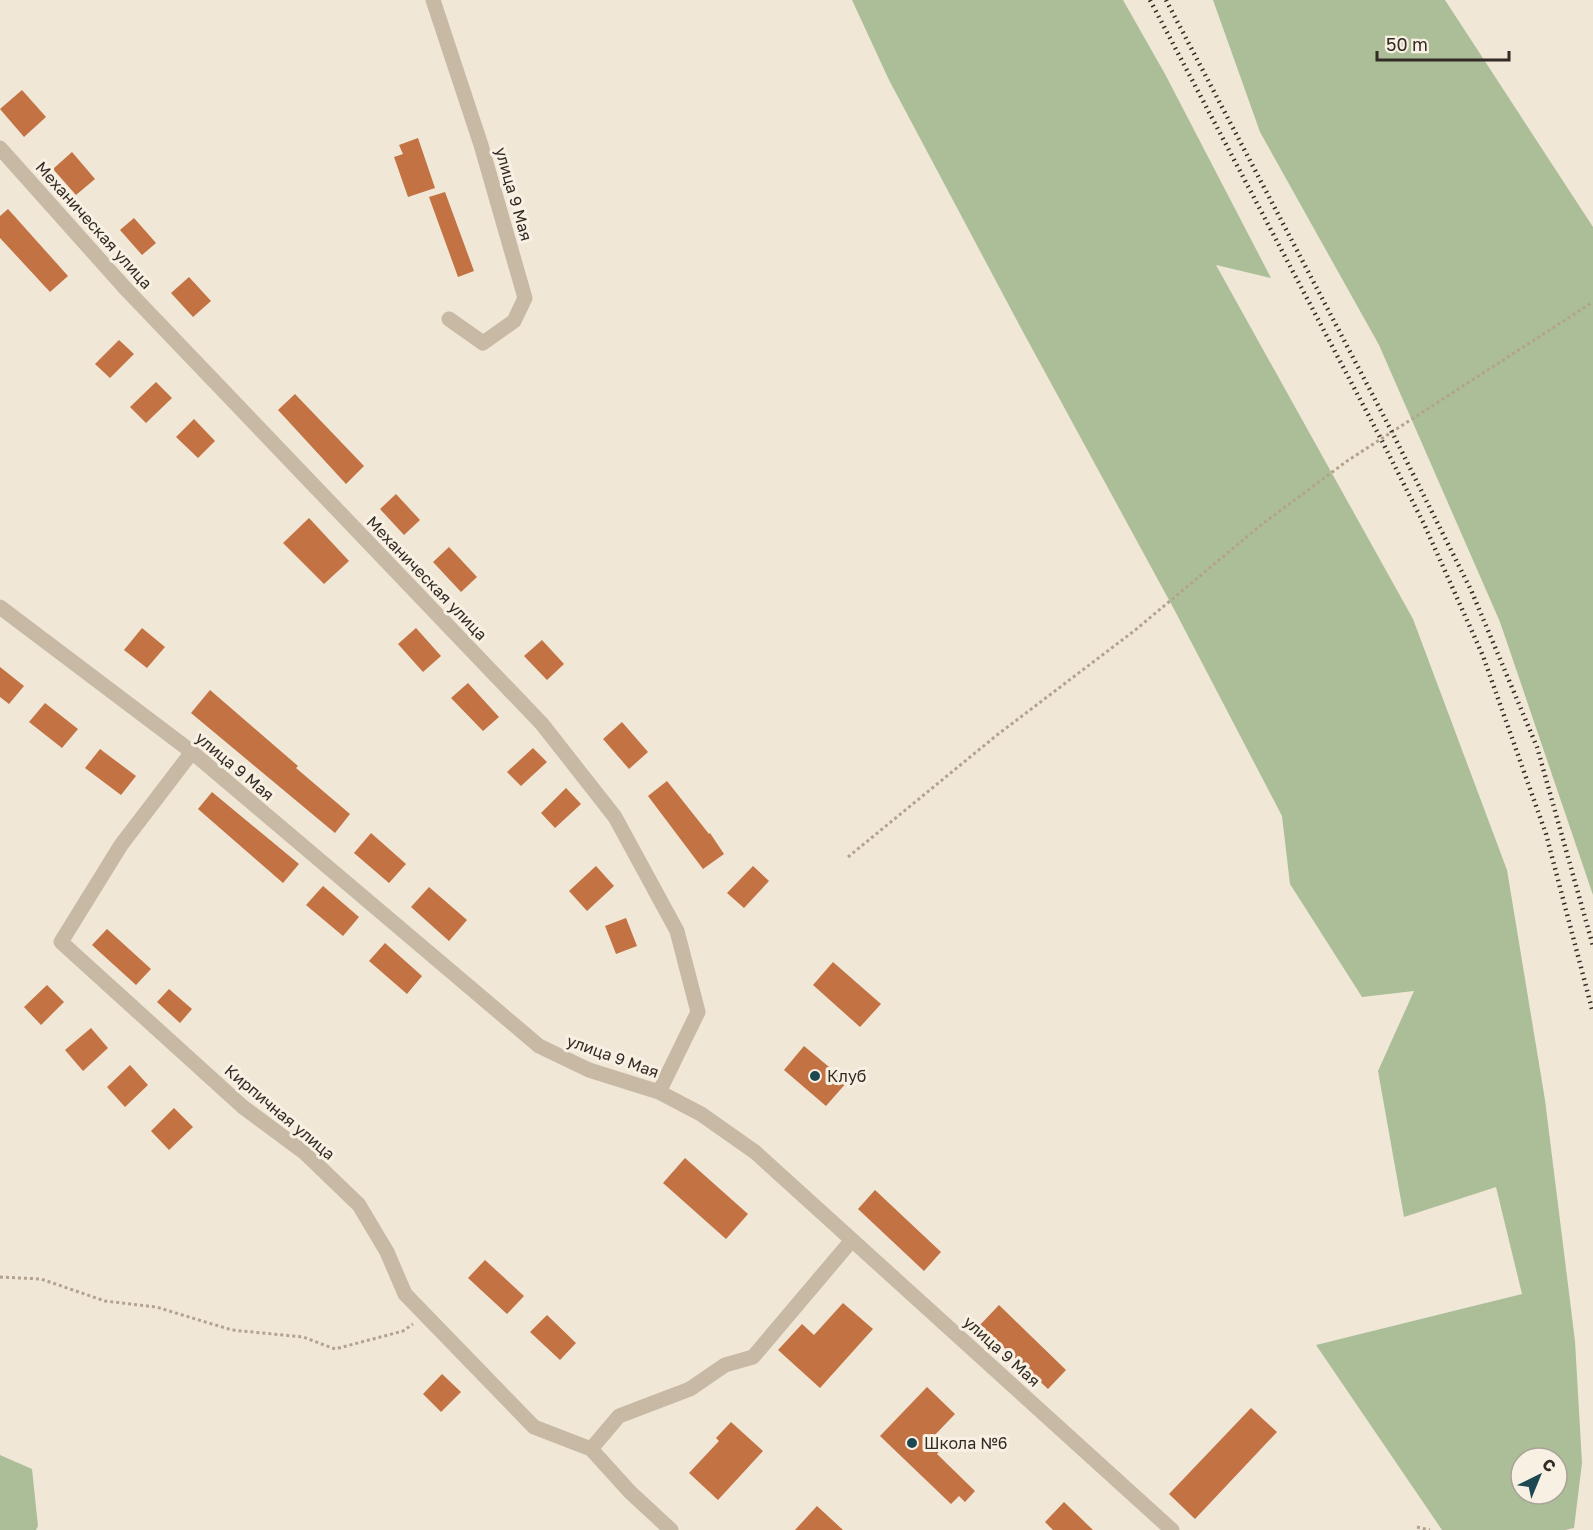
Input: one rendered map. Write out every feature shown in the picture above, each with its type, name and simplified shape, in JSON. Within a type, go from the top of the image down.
[{"type":"street","name":"улица 9 Мая","points":[[433,0],[481,145],[525,298],[514,321],[483,343],[449,319]]},
{"type":"street","name":"Механическая улица","points":[[0,148],[125,288],[542,724],[615,817],[677,931],[698,1012],[659,1092]]},
{"type":"street","name":"улица 9 Мая","points":[[0,606],[192,752],[539,1046],[589,1070],[659,1092],[701,1114],[755,1152],[1172,1530]]},
{"type":"street","name":"Кирпичная улица","points":[[192,752],[121,845],[61,942],[243,1107],[305,1153],[359,1205],[387,1252],[405,1294],[534,1427],[591,1449],[630,1492],[671,1530]]},
{"type":"street","points":[[591,1449],[619,1416],[690,1389],[725,1365],[753,1357],[852,1240]]},
{"type":"street","points":[[1150,1530],[1156,1515]]},
{"type":"path","points":[[848,857],[998,735],[1134,631],[1261,525],[1347,461],[1593,302]]},
{"type":"path","points":[[0,1277],[41,1279],[105,1301],[156,1307],[232,1330],[303,1337],[335,1349],[403,1331],[425,1316]]},
{"type":"path","points":[[1417,1527],[1430,1530]]},
{"type":"green space","points":[[852,0],[1123,0],[1165,74],[1271,278],[1216,265],[1413,619],[1507,870],[1545,1100],[1575,1341],[1582,1463],[1574,1528],[1565,1530],[1442,1530],[1316,1345],[1522,1294],[1496,1187],[1404,1217],[1378,1071],[1414,991],[1362,997],[1290,884],[1282,816],[1175,611],[889,80]]},
{"type":"green space","points":[[1213,0],[1445,0],[1593,227],[1593,895],[1500,622],[1379,345],[1260,132]]},
{"type":"green space","points":[[0,1455],[32,1469],[38,1526],[36,1530],[0,1530]]},
{"type":"building","points":[[22,90],[46,117],[24,137],[0,109]]},
{"type":"building","points":[[418,138],[435,188],[408,197],[394,157],[403,154],[399,145]]},
{"type":"building","points":[[72,152],[95,179],[76,195],[53,169]]},
{"type":"building","points":[[445,192],[474,271],[458,277],[429,197]]},
{"type":"building","points":[[8,209],[68,276],[50,292],[0,238],[0,216]]},
{"type":"building","points":[[134,218],[156,243],[142,255],[120,230]]},
{"type":"building","points":[[189,277],[211,301],[193,317],[171,293]]},
{"type":"building","points":[[119,340],[134,354],[110,378],[95,364]]},
{"type":"building","points":[[156,382],[172,398],[146,423],[130,407]]},
{"type":"building","points":[[295,394],[364,466],[346,484],[278,410]]},
{"type":"building","points":[[194,419],[215,441],[198,458],[176,437]]},
{"type":"building","points":[[396,494],[420,520],[404,535],[380,509]]},
{"type":"building","points":[[309,518],[349,561],[324,584],[283,543]]},
{"type":"building","points":[[449,547],[477,577],[461,592],[433,562]]},
{"type":"building","points":[[142,628],[165,647],[147,668],[124,650]]},
{"type":"building","points":[[416,628],[441,656],[423,672],[398,644]]},
{"type":"building","points":[[542,640],[564,664],[547,680],[524,656]]},
{"type":"building","points":[[0,667],[24,686],[9,704],[0,697]]},
{"type":"building","points":[[468,683],[499,717],[483,731],[451,698]]},
{"type":"building","points":[[210,690],[350,814],[335,833],[191,713]]},
{"type":"building","points":[[45,703],[78,729],[62,748],[29,722]]},
{"type":"building","points":[[622,722],[648,752],[629,769],[603,739]]},
{"type":"building","points":[[533,748],[547,762],[521,786],[507,772]]},
{"type":"building","points":[[100,749],[136,776],[121,795],[85,768]]},
{"type":"building","points":[[667,781],[710,833],[724,854],[703,869],[648,796]]},
{"type":"building","points":[[566,788],[581,804],[555,828],[541,813]]},
{"type":"building","points":[[212,792],[299,864],[283,883],[198,809]]},
{"type":"building","points":[[371,833],[406,864],[389,883],[354,853]]},
{"type":"building","points":[[596,866],[614,886],[587,911],[569,891]]},
{"type":"building","points":[[753,866],[769,881],[744,908],[727,893]]},
{"type":"building","points":[[323,886],[359,917],[343,936],[306,905]]},
{"type":"building","points":[[429,887],[467,920],[449,941],[411,907]]},
{"type":"building","points":[[626,918],[637,946],[616,954],[605,926]]},
{"type":"building","points":[[107,929],[151,969],[136,985],[92,945]]},
{"type":"building","points":[[385,943],[422,976],[407,994],[369,961]]},
{"type":"building","points":[[833,962],[881,1004],[860,1027],[813,985]]},
{"type":"building","points":[[47,985],[64,1002],[41,1025],[24,1007]]},
{"type":"building","points":[[169,989],[192,1009],[180,1023],[157,1002]]},
{"type":"building","points":[[91,1028],[108,1048],[83,1071],[65,1050]]},
{"type":"building","name":"Клуб","points":[[804,1046],[847,1082],[826,1106],[784,1070]]},
{"type":"building","points":[[130,1065],[148,1085],[125,1107],[107,1087]]},
{"type":"building","points":[[174,1108],[193,1127],[169,1150],[151,1131]]},
{"type":"building","points":[[685,1158],[748,1214],[726,1239],[663,1183]]},
{"type":"building","points":[[875,1190],[941,1252],[924,1271],[858,1209]]},
{"type":"building","points":[[485,1260],[524,1296],[507,1314],[468,1278]]},
{"type":"building","points":[[843,1303],[873,1329],[820,1388],[778,1350],[802,1324],[814,1335]]},
{"type":"building","points":[[999,1305],[1066,1370],[1048,1389],[980,1325]]},
{"type":"building","points":[[547,1315],[576,1343],[560,1360],[530,1332]]},
{"type":"building","points":[[442,1374],[461,1392],[441,1412],[423,1394]]},
{"type":"building","name":"Школа №6","points":[[927,1387],[955,1414],[932,1438],[942,1448],[937,1454],[975,1491],[965,1502],[959,1496],[951,1504],[880,1436]]},
{"type":"building","points":[[1251,1408],[1277,1432],[1195,1519],[1169,1494]]},
{"type":"building","points":[[731,1422],[763,1451],[718,1500],[689,1473],[719,1441],[716,1438]]},
{"type":"building","points":[[1064,1502],[1093,1530],[1053,1530],[1045,1522]]},
{"type":"building","points":[[817,1506],[843,1530],[795,1530]]},
{"type":"railway","points":[[1150,0],[1381,439],[1424,524],[1483,656],[1546,834],[1593,1013]]},
{"type":"railway","points":[[1166,0],[1392,432],[1471,590],[1537,747],[1593,946]]},
{"type":"place","name":"Клуб","points":[[815,1076]]},
{"type":"place","name":"Школа №6","points":[[912,1443]]}]
